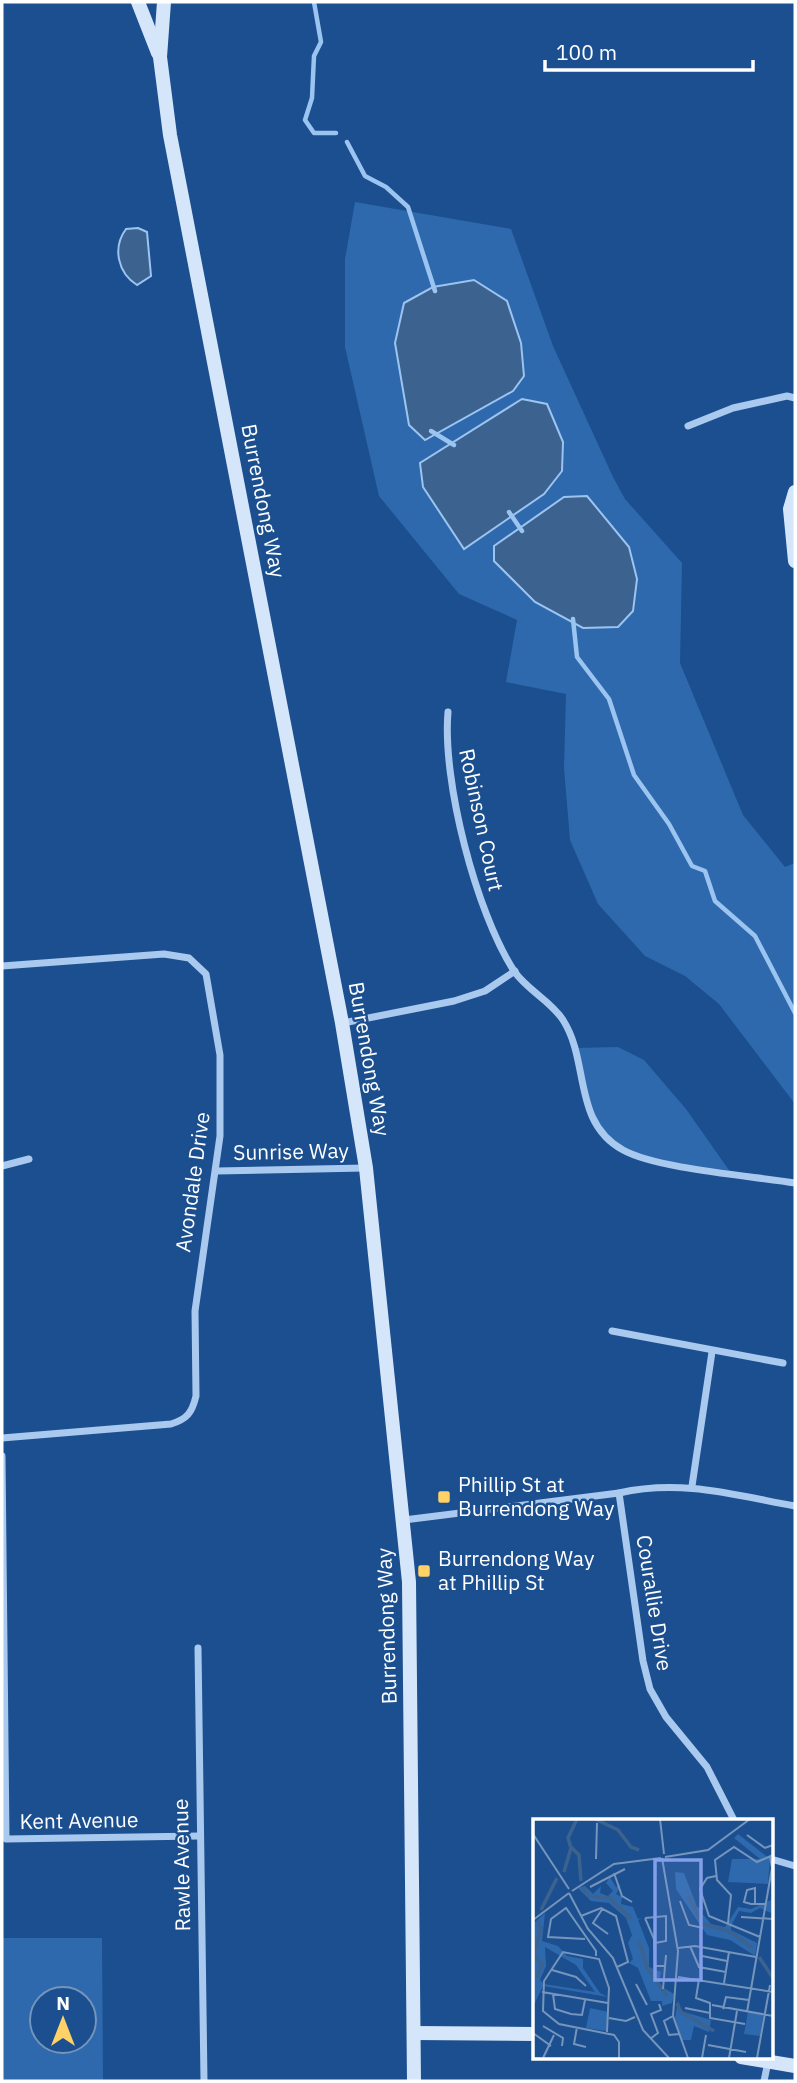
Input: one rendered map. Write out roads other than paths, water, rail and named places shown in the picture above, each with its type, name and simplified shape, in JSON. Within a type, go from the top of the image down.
[{"type":"main road","name":"Burrendong Way","points":[[138,2],[160,57]]},
{"type":"main road","name":"Burrendong Way","points":[[164,2],[160,57],[172,145],[342,1023],[366,1168],[409,1582],[414,2081]]},
{"type":"main road","points":[[795,492],[790,509],[795,561]]},
{"type":"main road","points":[[414,2034],[533,2034]]},
{"type":"main road","points":[[748,2058],[795,2066]]},
{"type":"street","points":[[688,425],[733,408],[787,396],[795,398]]},
{"type":"street","name":"Robinson Court","points":[[448,712],[445,740],[467,855],[480,903],[514,971],[562,1018],[576,1048],[582,1094],[598,1130],[623,1150],[656,1161],[795,1183]]},
{"type":"street","name":"Avondale Drive","points":[[2,966],[164,954],[190,958],[200,965],[205,974],[220,1055],[220,1124],[216,1171],[198,1269],[195,1311],[196,1396],[185,1419],[171,1424],[2,1438]]},
{"type":"street","points":[[342,1023],[454,1001],[485,991],[514,971]]},
{"type":"street","points":[[2,1166],[29,1159]]},
{"type":"street","name":"Sunrise Way","points":[[216,1171],[366,1168]]},
{"type":"street","points":[[612,1331],[712,1352],[783,1363]]},
{"type":"street","points":[[692,1486],[712,1352]]},
{"type":"street","name":"Kent Avenue","points":[[2,1456],[6,1839],[199,1836]]},
{"type":"street","points":[[404,1520],[619,1493],[650,1486],[692,1486],[795,1506]]},
{"type":"street","name":"Courallie Drive","points":[[619,1493],[643,1661],[650,1689],[666,1717],[707,1768],[733,1819]]},
{"type":"street","name":"Rawle Avenue","points":[[198,1648],[204,2081]]},
{"type":"street","points":[[772,1859],[795,1866]]},
{"type":"street","points":[[764,2081],[768,2061]]},
{"type":"waterway","points":[[314,2],[321,42],[314,56],[312,98],[305,120],[314,133],[336,133]]},
{"type":"waterway","points":[[347,142],[365,176],[386,187],[408,207],[435,291]]},
{"type":"waterway","points":[[431,431],[454,445]]},
{"type":"waterway","points":[[509,512],[522,531]]},
{"type":"waterway","points":[[573,619],[577,657],[609,699],[634,775],[669,824],[692,866],[705,871],[715,901],[755,936],[795,1013]]},
{"type":"place","name":"Phillip St at Burrendong Way","points":[[444,1497]]},
{"type":"place","name":"Burrendong Way at Phillip St","points":[[424,1571]]}]
